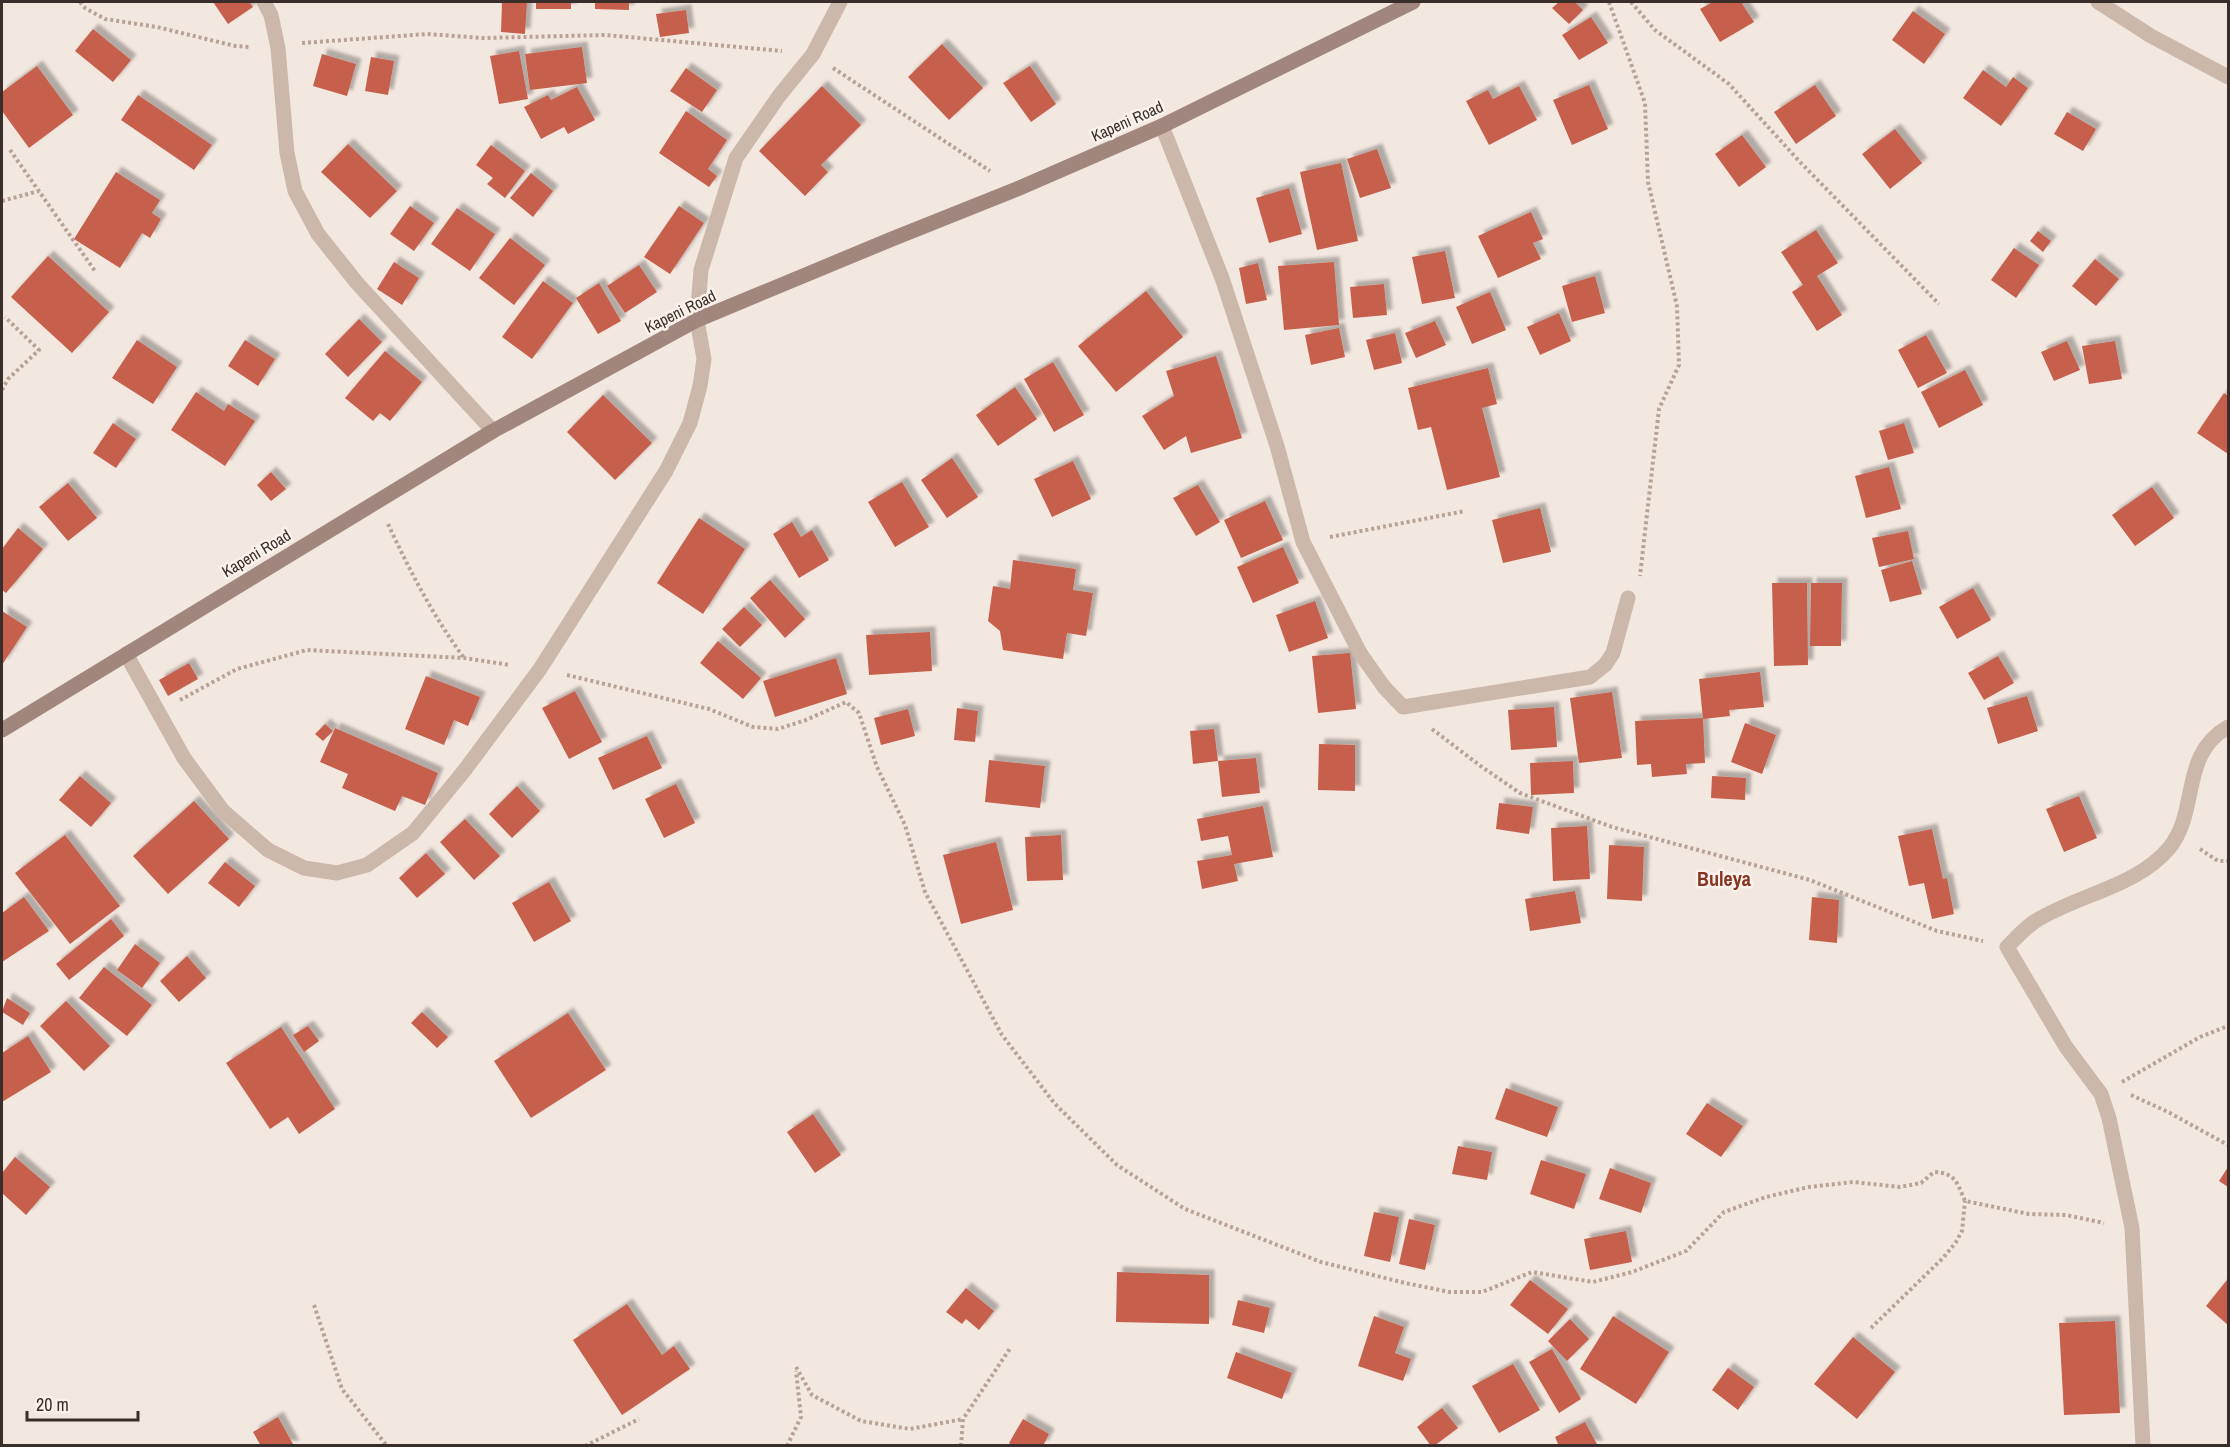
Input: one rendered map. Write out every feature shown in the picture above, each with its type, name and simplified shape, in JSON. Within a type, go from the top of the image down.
[{"type":"main road","name":"Kapeni Road","points":[[2,730],[493,431],[697,320],[892,238],[1017,189],[1162,126],[1413,2]]},
{"type":"street","points":[[264,2],[271,15],[278,48],[288,153],[295,191],[318,234],[357,283],[493,431]]},
{"type":"street","points":[[126,654],[184,758],[223,812],[268,850],[304,868],[337,873],[367,865],[413,833],[464,771],[540,669],[666,471],[690,423],[700,386],[704,359],[697,320],[702,270],[736,158],[779,96],[813,54],[840,2]]},
{"type":"street","points":[[2098,2],[2151,36],[2229,77]]},
{"type":"street","points":[[1162,126],[1222,278],[1277,446],[1303,542],[1360,653],[1384,687],[1402,707],[1590,676],[1605,665],[1613,653],[1628,598]]},
{"type":"street","points":[[2143,1446],[2132,1228],[2109,1118],[2101,1094],[2066,1047],[2007,947],[2033,923],[2067,905],[2121,883],[2156,860],[2169,848],[2178,834],[2197,763],[2206,746],[2218,733],[2229,727]]},
{"type":"path","points":[[80,2],[85,8],[105,19],[157,27],[235,46],[278,48],[310,41],[367,40],[427,34],[483,38],[606,35],[813,54],[1017,189]]},
{"type":"path","points":[[1609,2],[1645,103],[1648,182],[1677,306],[1679,364],[1659,409],[1644,529],[1641,573],[1628,598]]},
{"type":"path","points":[[1631,2],[1655,30],[1729,84],[1800,162],[1939,303]]},
{"type":"path","points":[[10,150],[95,271]]},
{"type":"path","points":[[2,201],[39,191]]},
{"type":"path","points":[[2,390],[8,379],[39,350],[5,316]]},
{"type":"path","points":[[377,501],[417,584],[442,627],[464,658]]},
{"type":"path","points":[[1303,542],[1465,511]]},
{"type":"path","points":[[158,712],[237,669],[307,650],[464,658],[540,669],[709,709],[753,727],[778,729],[806,720],[846,702],[859,713],[877,766],[905,825],[926,892],[1002,1035],[1055,1104],[1117,1165],[1185,1209],[1311,1258],[1405,1283],[1450,1292],[1482,1292],[1532,1272],[1593,1282],[1632,1272],[1686,1251],[1724,1212],[1766,1197],[1809,1187],[1853,1182],[1900,1187],[1921,1182],[1934,1172],[1945,1173],[1955,1179],[1965,1201],[1962,1231],[1944,1257],[1871,1328]]},
{"type":"path","points":[[1402,707],[1520,793],[1612,827],[1810,880],[1937,931],[2007,947]]},
{"type":"path","points":[[2101,1094],[2200,1037],[2229,1026]]},
{"type":"path","points":[[2101,1094],[2117,1091],[2131,1095],[2229,1145]]},
{"type":"path","points":[[1965,1201],[2029,1214],[2066,1215],[2132,1228]]},
{"type":"path","points":[[314,1305],[342,1389],[387,1446]]},
{"type":"path","points":[[961,1446],[963,1419],[1011,1347]]},
{"type":"path","points":[[787,1446],[801,1417],[796,1367],[812,1395],[861,1421],[910,1429],[963,1419]]},
{"type":"path","points":[[585,1446],[639,1419]]},
{"type":"building","points":[[213,2],[249,2],[253,7],[228,24]]},
{"type":"building","points":[[502,2],[527,2],[525,34],[501,32]]},
{"type":"building","points":[[536,2],[571,2],[571,9],[536,9]]},
{"type":"building","points":[[595,2],[629,2],[629,10],[595,9]]},
{"type":"building","points":[[1559,2],[1575,2],[1583,10],[1569,24],[1552,8]]},
{"type":"building","points":[[1713,2],[1741,2],[1754,22],[1720,42],[1700,9]]},
{"type":"building","points":[[686,10],[689,33],[660,37],[656,14]]},
{"type":"building","points":[[1913,11],[1945,34],[1924,64],[1892,40]]},
{"type":"building","points":[[1591,17],[1608,43],[1579,60],[1562,35]]},
{"type":"building","points":[[93,29],[131,60],[113,82],[75,51]]},
{"type":"building","points":[[942,44],[983,88],[949,120],[908,77]]},
{"type":"building","points":[[582,47],[587,83],[530,90],[525,54]]},
{"type":"building","points":[[519,51],[528,99],[499,104],[490,56]]},
{"type":"building","points":[[322,54],[356,64],[347,96],[313,86]]},
{"type":"building","points":[[371,57],[394,61],[388,95],[365,91]]},
{"type":"building","points":[[37,66],[73,115],[29,148],[2,111],[2,92]]},
{"type":"building","points":[[1030,66],[1056,104],[1031,122],[1003,83]]},
{"type":"building","points":[[686,68],[717,90],[702,112],[670,91]]},
{"type":"building","points":[[1983,70],[2006,87],[2013,77],[2028,88],[2001,126],[1963,98]]},
{"type":"building","points":[[1589,85],[1608,129],[1572,145],[1553,100]]},
{"type":"building","points":[[1815,85],[1836,116],[1796,144],[1774,112]]},
{"type":"building","points":[[822,86],[861,125],[821,165],[828,172],[805,196],[759,151]]},
{"type":"building","points":[[1519,86],[1537,120],[1489,145],[1466,101],[1488,90],[1493,99]]},
{"type":"building","points":[[577,87],[595,120],[568,134],[564,127],[541,139],[524,107],[548,95],[551,100]]},
{"type":"building","points":[[138,95],[212,145],[194,170],[121,120]]},
{"type":"building","points":[[686,111],[727,140],[708,169],[717,176],[709,187],[659,153]]},
{"type":"building","points":[[2067,112],[2096,129],[2083,151],[2054,134]]},
{"type":"building","points":[[1895,129],[1922,163],[1890,189],[1862,154]]},
{"type":"building","points":[[1742,135],[1766,167],[1739,187],[1715,154]]},
{"type":"building","points":[[348,144],[397,191],[370,218],[321,172]]},
{"type":"building","points":[[491,145],[525,171],[505,198],[487,184],[493,178],[476,165]]},
{"type":"building","points":[[1377,149],[1391,188],[1360,198],[1347,159]]},
{"type":"building","points":[[1341,163],[1358,241],[1317,250],[1300,172]]},
{"type":"building","points":[[116,172],[160,200],[152,213],[161,219],[150,238],[142,233],[120,268],[74,239]]},
{"type":"building","points":[[531,173],[553,191],[533,217],[510,198]]},
{"type":"building","points":[[1289,188],[1302,234],[1269,243],[1256,198]]},
{"type":"building","points":[[410,206],[434,223],[414,251],[390,234]]},
{"type":"building","points":[[679,206],[704,223],[670,274],[644,257]]},
{"type":"building","points":[[457,208],[495,234],[470,271],[431,244]]},
{"type":"building","points":[[1531,212],[1543,239],[1533,243],[1541,259],[1498,278],[1478,236]]},
{"type":"building","points":[[1816,230],[1838,263],[1817,276],[1842,315],[1817,331],[1792,292],[1803,285],[1781,252]]},
{"type":"building","points":[[2038,231],[2051,241],[2043,252],[2030,241]]},
{"type":"building","points":[[510,238],[545,265],[514,305],[479,278]]},
{"type":"building","points":[[2014,248],[2039,265],[2016,298],[1991,280]]},
{"type":"building","points":[[1445,251],[1455,298],[1422,304],[1412,257]]},
{"type":"building","points":[[48,256],[109,312],[72,353],[11,297]]},
{"type":"building","points":[[2095,259],[2119,279],[2096,306],[2072,286]]},
{"type":"building","points":[[394,262],[419,278],[402,305],[377,289]]},
{"type":"building","points":[[1334,262],[1339,325],[1284,330],[1278,266]]},
{"type":"building","points":[[1258,263],[1267,300],[1246,304],[1239,268]]},
{"type":"building","points":[[639,265],[657,292],[625,313],[607,286]]},
{"type":"building","points":[[1595,276],[1605,313],[1572,322],[1562,286]]},
{"type":"building","points":[[543,281],[573,303],[532,359],[502,337]]},
{"type":"building","points":[[599,283],[621,321],[598,334],[576,298]]},
{"type":"building","points":[[1384,284],[1387,315],[1353,318],[1350,287]]},
{"type":"building","points":[[1146,291],[1183,337],[1116,392],[1078,346]]},
{"type":"building","points":[[1490,292],[1506,330],[1472,344],[1456,307]]},
{"type":"building","points":[[1559,313],[1571,341],[1540,355],[1527,327]]},
{"type":"building","points":[[359,319],[382,342],[348,377],[325,354]]},
{"type":"building","points":[[1435,321],[1446,345],[1416,358],[1405,333]]},
{"type":"building","points":[[1339,328],[1345,357],[1311,365],[1305,335]]},
{"type":"building","points":[[1395,333],[1402,363],[1374,370],[1366,340]]},
{"type":"building","points":[[1926,335],[1947,373],[1918,388],[1898,350]]},
{"type":"building","points":[[137,340],[177,367],[153,404],[112,378]]},
{"type":"building","points":[[245,340],[275,359],[258,386],[228,366]]},
{"type":"building","points":[[2067,341],[2080,370],[2054,381],[2041,352]]},
{"type":"building","points":[[2115,341],[2122,379],[2089,384],[2082,346]]},
{"type":"building","points":[[385,351],[422,382],[390,421],[380,413],[373,421],[345,398]]},
{"type":"building","points":[[1216,356],[1242,438],[1191,453],[1186,436],[1164,450],[1142,416],[1174,396],[1166,371]]},
{"type":"building","points":[[1053,362],[1084,415],[1054,432],[1024,379]]},
{"type":"building","points":[[1488,368],[1497,404],[1482,408],[1500,477],[1447,490],[1431,427],[1418,430],[1408,388]]},
{"type":"building","points":[[1965,370],[1983,405],[1939,428],[1921,392]]},
{"type":"building","points":[[1015,387],[1037,419],[998,446],[976,415]]},
{"type":"building","points":[[196,392],[224,411],[228,404],[255,421],[225,466],[171,430]]},
{"type":"building","points":[[2224,393],[2228,396],[2228,454],[2197,433]]},
{"type":"building","points":[[603,395],[652,443],[615,480],[567,432]]},
{"type":"building","points":[[113,423],[136,439],[116,468],[93,453]]},
{"type":"building","points":[[1904,423],[1914,453],[1888,460],[1879,431]]},
{"type":"building","points":[[952,458],[978,497],[947,518],[921,480]]},
{"type":"building","points":[[1073,461],[1091,499],[1052,517],[1034,479]]},
{"type":"building","points":[[1889,467],[1901,509],[1866,518],[1855,476]]},
{"type":"building","points":[[271,472],[286,489],[271,501],[257,485]]},
{"type":"building","points":[[902,482],[929,527],[895,547],[868,502]]},
{"type":"building","points":[[68,483],[97,518],[68,541],[39,507]]},
{"type":"building","points":[[1198,485],[1220,522],[1196,536],[1173,498]]},
{"type":"building","points":[[2152,487],[2174,518],[2135,546],[2112,515]]},
{"type":"building","points":[[1265,501],[1283,540],[1241,558],[1224,520]]},
{"type":"building","points":[[1540,508],[1551,552],[1503,563],[1492,520]]},
{"type":"building","points":[[699,518],[745,549],[703,614],[657,583]]},
{"type":"building","points":[[792,522],[801,537],[812,530],[829,560],[799,578],[773,534]]},
{"type":"building","points":[[18,528],[43,549],[6,593],[2,590],[2,549]]},
{"type":"building","points":[[1908,531],[1914,559],[1879,567],[1872,538]]},
{"type":"building","points":[[1283,547],[1299,583],[1253,603],[1237,567]]},
{"type":"building","points":[[1013,560],[1076,569],[1073,590],[1093,593],[1086,636],[1067,633],[1063,659],[1003,650],[1000,631],[988,621],[993,586],[1010,589]]},
{"type":"building","points":[[1912,561],[1922,594],[1890,602],[1881,570]]},
{"type":"building","points":[[770,580],[805,619],[785,638],[750,598]]},
{"type":"building","points":[[1772,583],[1807,583],[1808,665],[1774,666]]},
{"type":"building","points":[[1811,583],[1842,583],[1841,646],[1810,646]]},
{"type":"building","points":[[1973,588],[1991,620],[1957,639],[1939,607]]},
{"type":"building","points":[[1315,601],[1328,638],[1289,652],[1276,615]]},
{"type":"building","points":[[744,607],[762,625],[740,647],[722,629]]},
{"type":"building","points":[[2,611],[27,627],[2,665]]},
{"type":"building","points":[[930,632],[932,671],[869,675],[866,635]]},
{"type":"building","points":[[718,641],[761,678],[743,699],[700,663]]},
{"type":"building","points":[[1350,653],[1356,709],[1318,713],[1312,656]]},
{"type":"building","points":[[1998,656],[2014,683],[1984,700],[1968,673]]},
{"type":"building","points":[[836,658],[847,694],[775,717],[763,681]]},
{"type":"building","points":[[189,663],[198,679],[168,696],[159,680]]},
{"type":"building","points":[[1760,672],[1764,707],[1729,710],[1730,716],[1703,719],[1699,679]]},
{"type":"building","points":[[426,676],[480,697],[468,726],[454,720],[444,745],[405,729]]},
{"type":"building","points":[[575,691],[602,742],[569,759],[542,708]]},
{"type":"building","points":[[1612,692],[1622,758],[1579,763],[1570,698]]},
{"type":"building","points":[[2027,696],[2038,731],[1998,744],[1987,708]]},
{"type":"building","points":[[1554,707],[1557,747],[1511,750],[1508,710]]},
{"type":"building","points":[[957,708],[978,711],[975,742],[954,740]]},
{"type":"building","points":[[908,709],[915,736],[881,745],[874,718]]},
{"type":"building","points":[[1703,718],[1705,763],[1686,764],[1687,774],[1652,777],[1651,764],[1637,765],[1635,721]]},
{"type":"building","points":[[1745,723],[1776,735],[1762,774],[1731,762]]},
{"type":"building","points":[[325,724],[333,731],[323,741],[315,734]]},
{"type":"building","points":[[335,728],[438,773],[425,805],[402,796],[395,811],[342,788],[348,774],[320,762]]},
{"type":"building","points":[[1214,729],[1218,761],[1193,764],[1190,731]]},
{"type":"building","points":[[647,736],[662,768],[613,790],[598,758]]},
{"type":"building","points":[[1319,744],[1355,745],[1355,791],[1318,790]]},
{"type":"building","points":[[1256,758],[1260,793],[1222,797],[1218,761]]},
{"type":"building","points":[[989,760],[1045,766],[1040,808],[985,802]]},
{"type":"building","points":[[1573,761],[1574,793],[1531,795],[1530,763]]},
{"type":"building","points":[[80,776],[111,803],[91,827],[59,800]]},
{"type":"building","points":[[1712,776],[1746,778],[1745,800],[1711,798]]},
{"type":"building","points":[[676,784],[695,823],[664,838],[645,799]]},
{"type":"building","points":[[517,786],[540,811],[512,838],[489,814]]},
{"type":"building","points":[[2079,796],[2097,838],[2064,852],[2046,809]]},
{"type":"building","points":[[194,801],[229,839],[168,894],[133,856]]},
{"type":"building","points":[[1499,803],[1533,807],[1529,834],[1496,829]]},
{"type":"building","points":[[1263,806],[1273,857],[1234,864],[1238,881],[1202,889],[1197,861],[1232,855],[1228,836],[1201,841],[1197,819]]},
{"type":"building","points":[[465,819],[500,856],[474,880],[440,842]]},
{"type":"building","points":[[1587,826],[1590,879],[1553,881],[1551,828]]},
{"type":"building","points":[[1932,829],[1943,879],[1947,878],[1954,914],[1932,919],[1924,883],[1909,886],[1898,836]]},
{"type":"building","points":[[65,835],[120,906],[70,944],[15,873]]},
{"type":"building","points":[[1061,835],[1063,880],[1027,881],[1025,837]]},
{"type":"building","points":[[996,842],[1013,910],[961,924],[943,855]]},
{"type":"building","points":[[1609,845],[1644,847],[1642,901],[1607,899]]},
{"type":"building","points":[[426,853],[445,874],[417,898],[399,878]]},
{"type":"building","points":[[225,862],[255,886],[239,907],[208,883]]},
{"type":"building","points":[[549,882],[571,921],[534,942],[512,903]]},
{"type":"building","points":[[1575,891],[1581,923],[1530,931],[1525,899]]},
{"type":"building","points":[[24,897],[49,931],[2,962],[2,913]]},
{"type":"building","points":[[1812,897],[1839,900],[1837,943],[1809,940]]},
{"type":"building","points":[[111,919],[124,936],[69,980],[56,964]]},
{"type":"building","points":[[135,944],[160,963],[142,988],[117,970]]},
{"type":"building","points":[[187,956],[206,978],[179,1002],[160,981]]},
{"type":"building","points":[[104,967],[152,1005],[127,1036],[79,998]]},
{"type":"building","points":[[7,998],[30,1013],[23,1025],[2,1012]]},
{"type":"building","points":[[66,1001],[110,1046],[84,1071],[40,1026]]},
{"type":"building","points":[[422,1012],[448,1037],[437,1048],[411,1023]]},
{"type":"building","points":[[568,1013],[606,1070],[531,1118],[494,1061]]},
{"type":"building","points":[[308,1026],[319,1041],[304,1052],[293,1035]]},
{"type":"building","points":[[281,1027],[335,1109],[299,1134],[288,1117],[270,1129],[226,1063]]},
{"type":"building","points":[[28,1036],[51,1072],[2,1102],[2,1053]]},
{"type":"building","points":[[1506,1088],[1558,1107],[1547,1137],[1495,1119]]},
{"type":"building","points":[[1707,1103],[1743,1126],[1721,1157],[1686,1134]]},
{"type":"building","points":[[813,1114],[841,1155],[815,1173],[787,1132]]},
{"type":"building","points":[[1458,1146],[1492,1152],[1487,1180],[1452,1174]]},
{"type":"building","points":[[15,1157],[50,1187],[26,1215],[2,1193],[2,1173]]},
{"type":"building","points":[[1541,1160],[1586,1174],[1574,1209],[1530,1194]]},
{"type":"building","points":[[2228,1167],[2228,1187],[2219,1181]]},
{"type":"building","points":[[1610,1168],[1651,1183],[1641,1213],[1599,1199]]},
{"type":"building","points":[[1374,1212],[1399,1217],[1390,1262],[1364,1256]]},
{"type":"building","points":[[1409,1219],[1435,1225],[1425,1270],[1399,1264]]},
{"type":"building","points":[[1626,1231],[1632,1262],[1590,1270],[1584,1239]]},
{"type":"building","points":[[1117,1272],[1209,1275],[1209,1324],[1116,1322]]},
{"type":"building","points":[[1530,1280],[1568,1309],[1548,1334],[1510,1305]]},
{"type":"building","points":[[2228,1281],[2228,1325],[2206,1306]]},
{"type":"building","points":[[966,1288],[994,1311],[979,1330],[966,1319],[962,1324],[946,1312]]},
{"type":"building","points":[[1238,1300],[1270,1308],[1264,1333],[1232,1325]]},
{"type":"building","points":[[627,1304],[662,1355],[674,1346],[690,1369],[622,1415],[573,1340]]},
{"type":"building","points":[[1374,1316],[1404,1327],[1395,1353],[1411,1359],[1403,1381],[1358,1366]]},
{"type":"building","points":[[1613,1316],[1669,1352],[1636,1404],[1580,1369]]},
{"type":"building","points":[[1570,1319],[1589,1339],[1567,1361],[1548,1341]]},
{"type":"building","points":[[2115,1321],[2120,1413],[2064,1415],[2059,1323]]},
{"type":"building","points":[[1853,1337],[1895,1372],[1857,1419],[1814,1384]]},
{"type":"building","points":[[1552,1349],[1581,1399],[1559,1413],[1529,1362]]},
{"type":"building","points":[[1236,1352],[1292,1373],[1282,1399],[1227,1378]]},
{"type":"building","points":[[1513,1364],[1540,1410],[1499,1433],[1472,1386]]},
{"type":"building","points":[[1728,1368],[1754,1387],[1738,1410],[1712,1390]]},
{"type":"building","points":[[1442,1408],[1458,1428],[1431,1446],[1417,1427]]},
{"type":"building","points":[[278,1417],[294,1446],[261,1446],[253,1432]]},
{"type":"building","points":[[1023,1419],[1049,1434],[1043,1446],[1013,1446],[1009,1443]]},
{"type":"building","points":[[1585,1422],[1598,1446],[1559,1446],[1555,1437]]},
{"type":"district","name":"Buleya","points":[[1724,878]]}]
